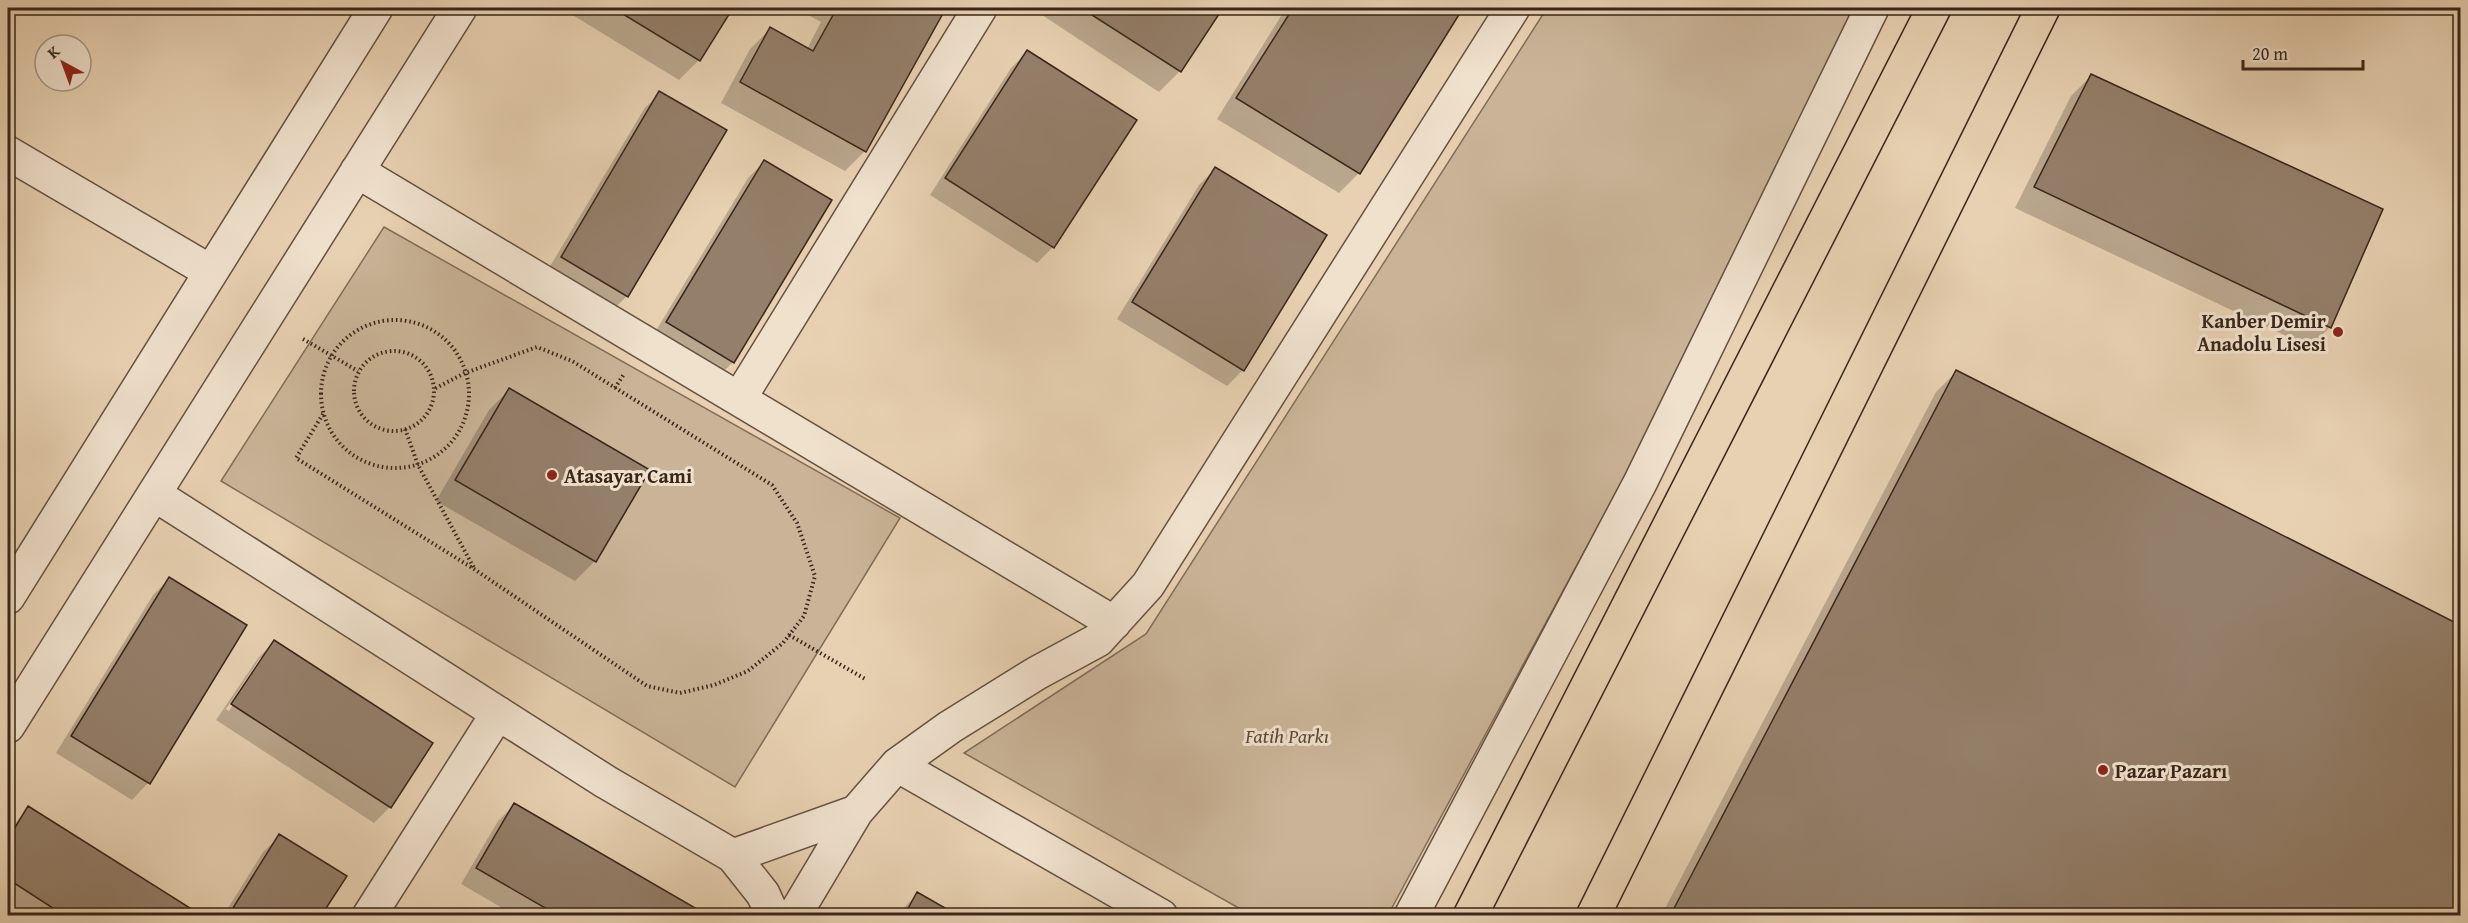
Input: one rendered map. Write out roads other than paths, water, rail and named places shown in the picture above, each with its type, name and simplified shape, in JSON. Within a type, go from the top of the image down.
[{"type":"main road","points":[[1470,915],[1934,8]]},
{"type":"main road","points":[[1593,915],[2043,8]]},
{"type":"street","points":[[8,597],[376,8]]},
{"type":"street","points":[[8,726],[460,8]]},
{"type":"street","points":[[739,399],[980,8]]},
{"type":"street","points":[[794,915],[856,812],[897,765],[950,727],[1037,673],[1098,640],[1148,585],[1514,8]]},
{"type":"street","points":[[1412,915],[1640,483],[1872,8]]},
{"type":"street","points":[[8,153],[211,272]]},
{"type":"street","points":[[357,171],[1114,623]]},
{"type":"street","points":[[154,494],[606,782],[733,856],[763,894],[773,915]]},
{"type":"street","points":[[369,915],[498,713]]},
{"type":"street","points":[[897,765],[1161,915]]},
{"type":"street","points":[[733,856],[856,812]]},
{"type":"place","name":"Kanber Demir Anadolu Lisesi","points":[[2338,332]]},
{"type":"place","name":"Atasayar Cami","points":[[552,475]]},
{"type":"place","name":"Pazar Pazarı","points":[[2103,770]]},
{"type":"park label","name":"Fatih Parkı","points":[[1287,735]]}]
